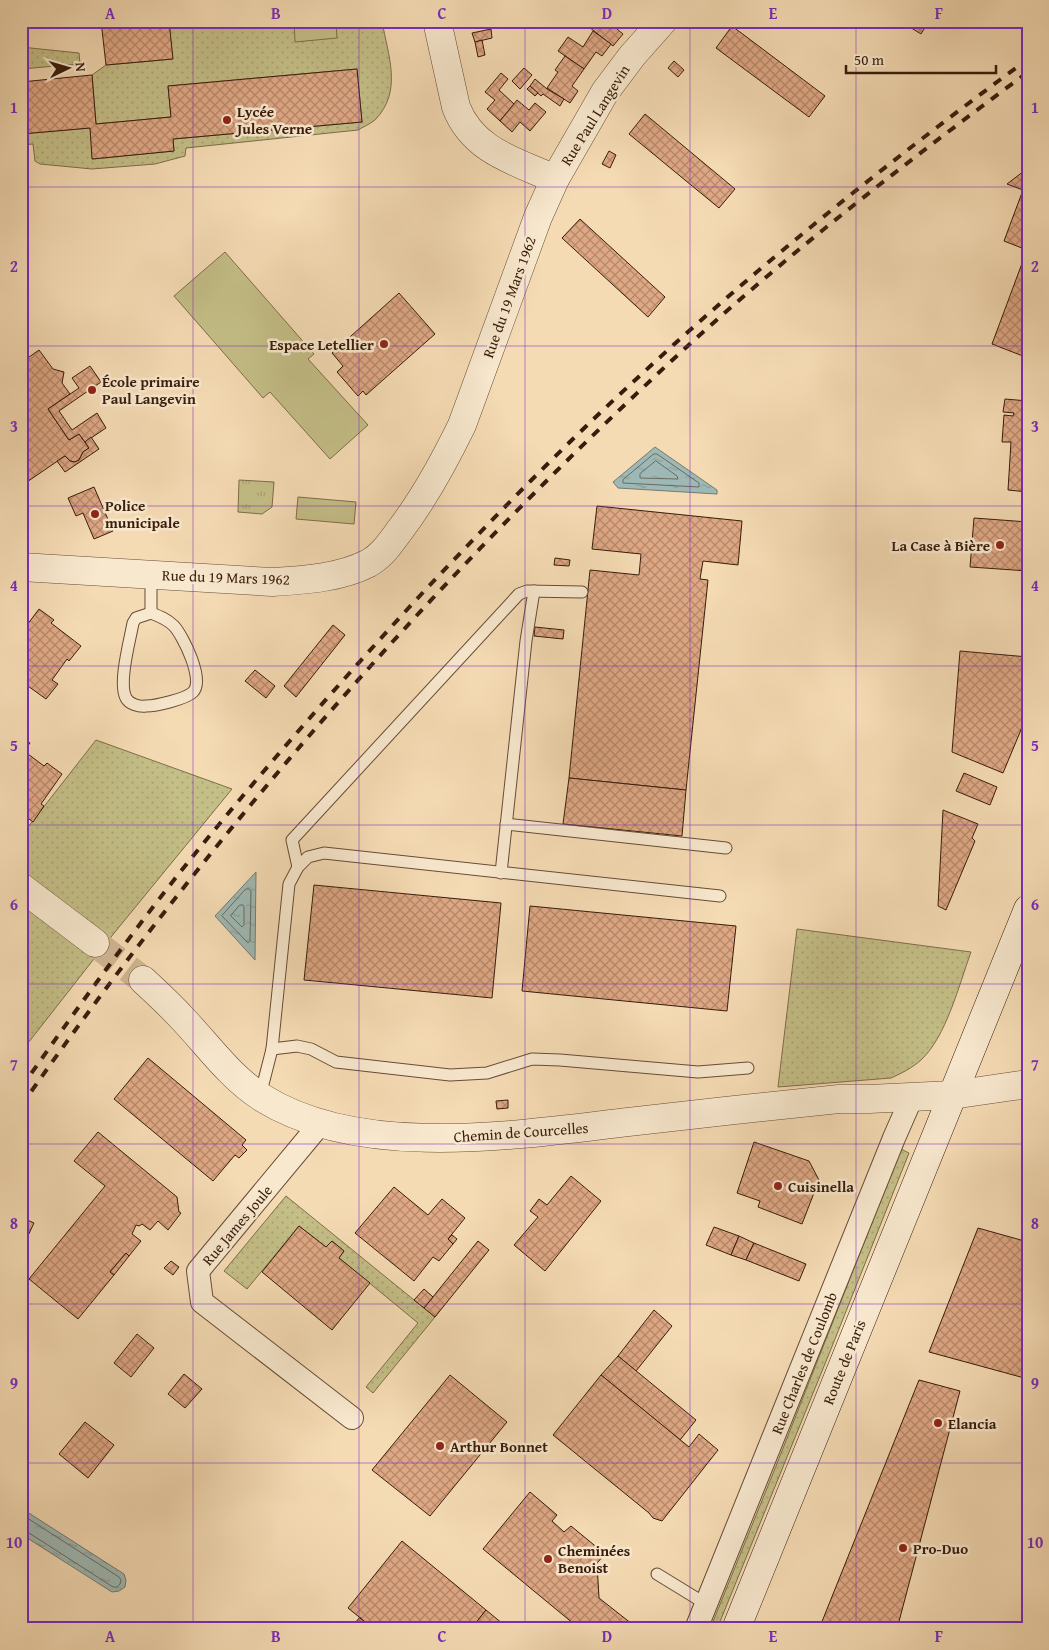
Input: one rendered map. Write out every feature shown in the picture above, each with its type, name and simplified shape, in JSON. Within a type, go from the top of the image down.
[{"type":"street","points":[[437,21],[456,107],[467,128],[479,142],[498,154],[555,179]]},
{"type":"street","name":"Rue Paul Langevin","points":[[538,217],[555,179],[605,92],[632,56],[663,21]]},
{"type":"street","name":"Rue du 19 Mars 1962","points":[[21,567],[272,582],[334,575],[371,562],[380,555],[417,508],[447,457],[462,425],[538,217]]},
{"type":"street","points":[[21,887],[95,943]]},
{"type":"street","name":"Route de Paris","points":[[736,1629],[1028,909]]},
{"type":"street","name":"Chemin de Courcelles","points":[[143,980],[180,1016],[225,1067],[260,1096],[280,1108],[320,1124],[378,1134],[461,1138],[531,1133],[839,1099],[952,1096],[1028,1084]]},
{"type":"street","name":"Rue Charles de Coulomb","points":[[696,1629],[912,1097]]},
{"type":"street","name":"Rue James Joule","points":[[320,1124],[198,1271],[202,1302],[352,1418]]},
{"type":"lane","points":[[151,574],[151,613]]},
{"type":"lane","points":[[298,867],[292,840],[519,594],[527,591],[582,592]]},
{"type":"lane","points":[[501,872],[526,641],[534,591]]},
{"type":"lane","points":[[151,613],[165,618],[178,631],[196,673],[197,683],[194,691],[184,697],[146,706],[136,705],[129,702],[125,697],[123,688],[126,660],[133,623],[136,618],[151,613]]},
{"type":"lane","points":[[506,824],[726,848]]},
{"type":"lane","points":[[260,1096],[272,1049],[289,884],[298,867],[308,857],[324,853],[720,896]]},
{"type":"lane","points":[[272,1049],[297,1046],[311,1049],[336,1062],[450,1075],[487,1073],[532,1059],[698,1072],[748,1068]]},
{"type":"lane","points":[[657,1574],[706,1604]]},
{"type":"lane","points":[[741,1629],[748,1599]]},
{"type":"green space","points":[[169,21],[382,21],[390,60],[391,85],[389,97],[384,109],[375,120],[358,130],[186,148],[185,156],[155,164],[92,169],[40,164],[35,161],[33,144],[21,145],[21,134],[90,128],[93,159],[174,151],[173,139],[362,122],[357,69],[168,86],[171,117],[96,124],[92,75],[106,65],[172,59]]},
{"type":"green space","points":[[294,21],[336,21],[337,38],[295,42]]},
{"type":"green space","points":[[21,47],[79,53],[80,64],[21,69]]},
{"type":"green space","points":[[225,252],[314,354],[308,359],[368,425],[330,459],[270,392],[263,398],[174,296]]},
{"type":"green space","points":[[239,480],[274,482],[272,507],[262,514],[238,512]]},
{"type":"green space","points":[[298,497],[356,502],[354,524],[296,519]]},
{"type":"green space","points":[[96,740],[232,789],[115,932],[21,1052],[21,836]]},
{"type":"green space","points":[[797,929],[971,952],[945,1024],[930,1050],[921,1060],[891,1078],[778,1087]]},
{"type":"green space","points":[[901,1149],[909,1153],[717,1629],[710,1629],[776,1466]]},
{"type":"green space","points":[[286,1196],[435,1317],[373,1393],[366,1387],[418,1323],[339,1258],[344,1251],[332,1241],[326,1247],[299,1226],[247,1289],[224,1271]]},
{"type":"water","points":[[655,447],[717,490],[717,494],[618,488],[613,482]]},
{"type":"water","points":[[256,872],[255,960],[215,916]]},
{"type":"water","points":[[21,1508],[124,1574],[126,1580],[125,1587],[119,1591],[112,1592],[21,1534]]},
{"type":"building","points":[[101,21],[169,21],[173,59],[106,65]]},
{"type":"building","points":[[594,21],[623,21],[617,29],[623,34],[613,46],[589,27]]},
{"type":"building","points":[[900,21],[929,21],[921,34]]},
{"type":"building","points":[[732,26],[825,96],[809,117],[716,48]]},
{"type":"building","points":[[491,29],[492,38],[475,42],[472,33]]},
{"type":"building","points":[[593,31],[611,44],[602,56],[596,52],[584,69],[558,51],[568,37],[583,47]]},
{"type":"building","points":[[482,40],[485,55],[478,57],[475,42]]},
{"type":"building","points":[[565,56],[584,69],[572,86],[578,91],[570,103],[547,88],[558,72],[555,70]]},
{"type":"building","points":[[674,61],[684,70],[678,77],[668,68]]},
{"type":"building","points":[[524,68],[532,75],[520,89],[512,81]]},
{"type":"building","points":[[357,69],[362,122],[173,139],[174,151],[92,159],[90,128],[21,134],[21,82],[92,75],[96,124],[171,117],[168,86]]},
{"type":"building","points":[[501,73],[508,79],[499,90],[514,104],[500,121],[487,109],[495,100],[485,92]]},
{"type":"building","points":[[535,79],[564,99],[560,106],[543,94],[541,96],[530,86]]},
{"type":"building","points":[[530,86],[538,93],[535,96],[527,89]]},
{"type":"building","points":[[517,100],[529,110],[535,103],[546,112],[530,131],[520,122],[512,132],[500,121]]},
{"type":"building","points":[[645,114],[735,189],[719,208],[629,134]]},
{"type":"building","points":[[609,151],[616,155],[610,168],[602,164]]},
{"type":"building","points":[[1028,168],[1028,192],[1007,184]]},
{"type":"building","points":[[1023,190],[1028,192],[1028,358],[992,344],[1027,250],[1004,241]]},
{"type":"building","points":[[580,219],[665,297],[648,317],[562,238]]},
{"type":"building","name":"Espace Letellier","points":[[399,293],[435,334],[366,395],[363,391],[358,396],[337,372],[343,366],[332,353]]},
{"type":"building","points":[[39,350],[53,369],[64,372],[62,383],[70,394],[48,409],[69,440],[79,434],[89,448],[83,452],[79,460],[75,462],[70,461],[65,456],[21,486],[21,360],[22,362]]},
{"type":"building","points":[[90,366],[101,382],[59,411],[72,430],[97,413],[106,428],[85,442],[79,434],[69,440],[48,409],[79,388],[72,378]]},
{"type":"building","points":[[1005,399],[1028,401],[1028,492],[1008,490],[1011,442],[1002,442],[1004,415],[1013,416],[1014,413],[1003,412]]},
{"type":"building","points":[[91,437],[99,449],[65,472],[57,461],[65,456],[70,461],[75,462],[79,460],[83,452],[89,448],[85,442]]},
{"type":"building","name":"Police municipale","points":[[94,487],[113,531],[94,539],[83,513],[76,516],[68,498]]},
{"type":"building","points":[[597,506],[742,521],[738,565],[703,561],[700,579],[708,580],[686,790],[569,778],[590,570],[639,575],[641,554],[592,549]]},
{"type":"building","name":"La Case à Bière","points":[[974,518],[1028,522],[1028,571],[970,567]]},
{"type":"building","points":[[555,558],[570,560],[569,566],[554,565]]},
{"type":"building","points":[[39,609],[54,620],[51,623],[81,646],[69,661],[67,659],[52,680],[58,684],[46,699],[21,681],[21,633]]},
{"type":"building","points":[[333,625],[345,635],[296,697],[284,686]]},
{"type":"building","points":[[535,627],[564,630],[563,639],[534,636]]},
{"type":"building","points":[[960,651],[1028,657],[1028,713],[1003,773],[952,752]]},
{"type":"building","points":[[255,670],[275,686],[266,698],[245,681]]},
{"type":"building","points":[[21,737],[30,743],[24,751],[44,766],[47,763],[62,774],[41,804],[44,806],[33,822],[21,813]]},
{"type":"building","points":[[964,773],[997,787],[990,805],[956,791]]},
{"type":"building","points":[[569,778],[686,790],[682,836],[563,824]]},
{"type":"building","points":[[943,810],[978,824],[972,838],[975,841],[946,910],[938,906]]},
{"type":"building","points":[[314,885],[501,903],[492,998],[304,980]]},
{"type":"building","points":[[530,906],[736,926],[727,1011],[522,991]]},
{"type":"building","points":[[148,1058],[246,1140],[242,1145],[247,1150],[239,1158],[235,1155],[213,1181],[114,1099]]},
{"type":"building","points":[[508,1100],[508,1108],[497,1109],[496,1101]]},
{"type":"building","points":[[98,1132],[177,1197],[179,1212],[181,1213],[168,1230],[158,1221],[150,1230],[142,1224],[136,1225],[132,1234],[141,1241],[129,1256],[126,1253],[110,1272],[114,1275],[78,1319],[29,1279],[105,1186],[74,1161]]},
{"type":"building","name":"Cuisinella","points":[[754,1142],[809,1161],[819,1180],[802,1224],[758,1207],[760,1201],[737,1193]]},
{"type":"building","points":[[571,1176],[601,1201],[545,1271],[514,1245],[538,1217],[530,1211],[539,1199],[547,1205]]},
{"type":"building","points":[[394,1187],[428,1215],[442,1199],[465,1218],[448,1239],[453,1244],[439,1261],[433,1257],[414,1281],[355,1233]]},
{"type":"building","points":[[25,1219],[34,1223],[25,1242],[21,1241],[21,1228]]},
{"type":"building","points":[[299,1226],[326,1247],[332,1241],[344,1251],[339,1258],[370,1283],[332,1330],[262,1272]]},
{"type":"building","points":[[714,1227],[739,1236],[731,1255],[706,1245]]},
{"type":"building","points":[[978,1228],[1028,1242],[1028,1379],[929,1352]]},
{"type":"building","points":[[452,1235],[457,1239],[453,1244],[448,1239]]},
{"type":"building","points":[[739,1236],[754,1243],[746,1260],[731,1255]]},
{"type":"building","points":[[478,1241],[489,1250],[435,1317],[424,1308]]},
{"type":"building","points":[[754,1243],[806,1264],[799,1281],[746,1260]]},
{"type":"building","points":[[126,1253],[129,1256],[114,1275],[110,1272]]},
{"type":"building","points":[[171,1261],[179,1267],[173,1275],[164,1268]]},
{"type":"building","points":[[424,1289],[433,1297],[424,1308],[414,1300]]},
{"type":"building","points":[[654,1310],[672,1326],[636,1371],[618,1356]]},
{"type":"building","points":[[137,1334],[154,1348],[131,1377],[114,1363]]},
{"type":"building","points":[[618,1356],[696,1420],[680,1440],[601,1375]]},
{"type":"building","points":[[184,1374],[202,1389],[185,1408],[168,1394]]},
{"type":"building","name":"Arthur Bonnet","points":[[450,1375],[507,1422],[430,1516],[372,1470]]},
{"type":"building","points":[[601,1375],[689,1447],[699,1434],[718,1450],[662,1521],[653,1518],[553,1435]]},
{"type":"building","points":[[919,1380],[960,1391],[897,1629],[819,1629]]},
{"type":"building","points":[[85,1422],[114,1445],[88,1478],[59,1454]]},
{"type":"building","name":"Cheminées Benoist","points":[[530,1492],[557,1515],[552,1521],[564,1532],[571,1526],[605,1554],[597,1563],[599,1598],[632,1624],[628,1629],[580,1629],[483,1549]]},
{"type":"building","points":[[402,1541],[486,1610],[471,1629],[374,1629],[348,1608]]},
{"type":"building","points":[[486,1610],[509,1629],[471,1629]]},
{"type":"building","points":[[360,1618],[374,1629],[350,1629]]},
{"type":"tunnel","points":[[95,943],[143,980]]},
{"type":"railway","points":[[21,1088],[140,924],[237,802],[384,635],[499,513],[615,399],[737,289],[880,171],[1028,59]]},
{"type":"railway","points":[[21,1106],[91,1008],[239,819],[397,637],[479,550],[563,464],[740,299],[930,145],[1028,72]]},
{"type":"place","name":"Lycée Jules Verne","points":[[227,120]]},
{"type":"place","name":"Espace Letellier","points":[[384,344]]},
{"type":"place","name":"École primaire Paul Langevin","points":[[92,390]]},
{"type":"place","name":"Police municipale","points":[[95,514]]},
{"type":"place","name":"La Case à Bière","points":[[1000,545]]},
{"type":"place","name":"Cuisinella","points":[[778,1186]]},
{"type":"place","name":"Elancia","points":[[938,1423]]},
{"type":"place","name":"Arthur Bonnet","points":[[440,1446]]},
{"type":"place","name":"Pro-Duo","points":[[903,1548]]},
{"type":"place","name":"Cheminées Benoist","points":[[548,1559]]}]
